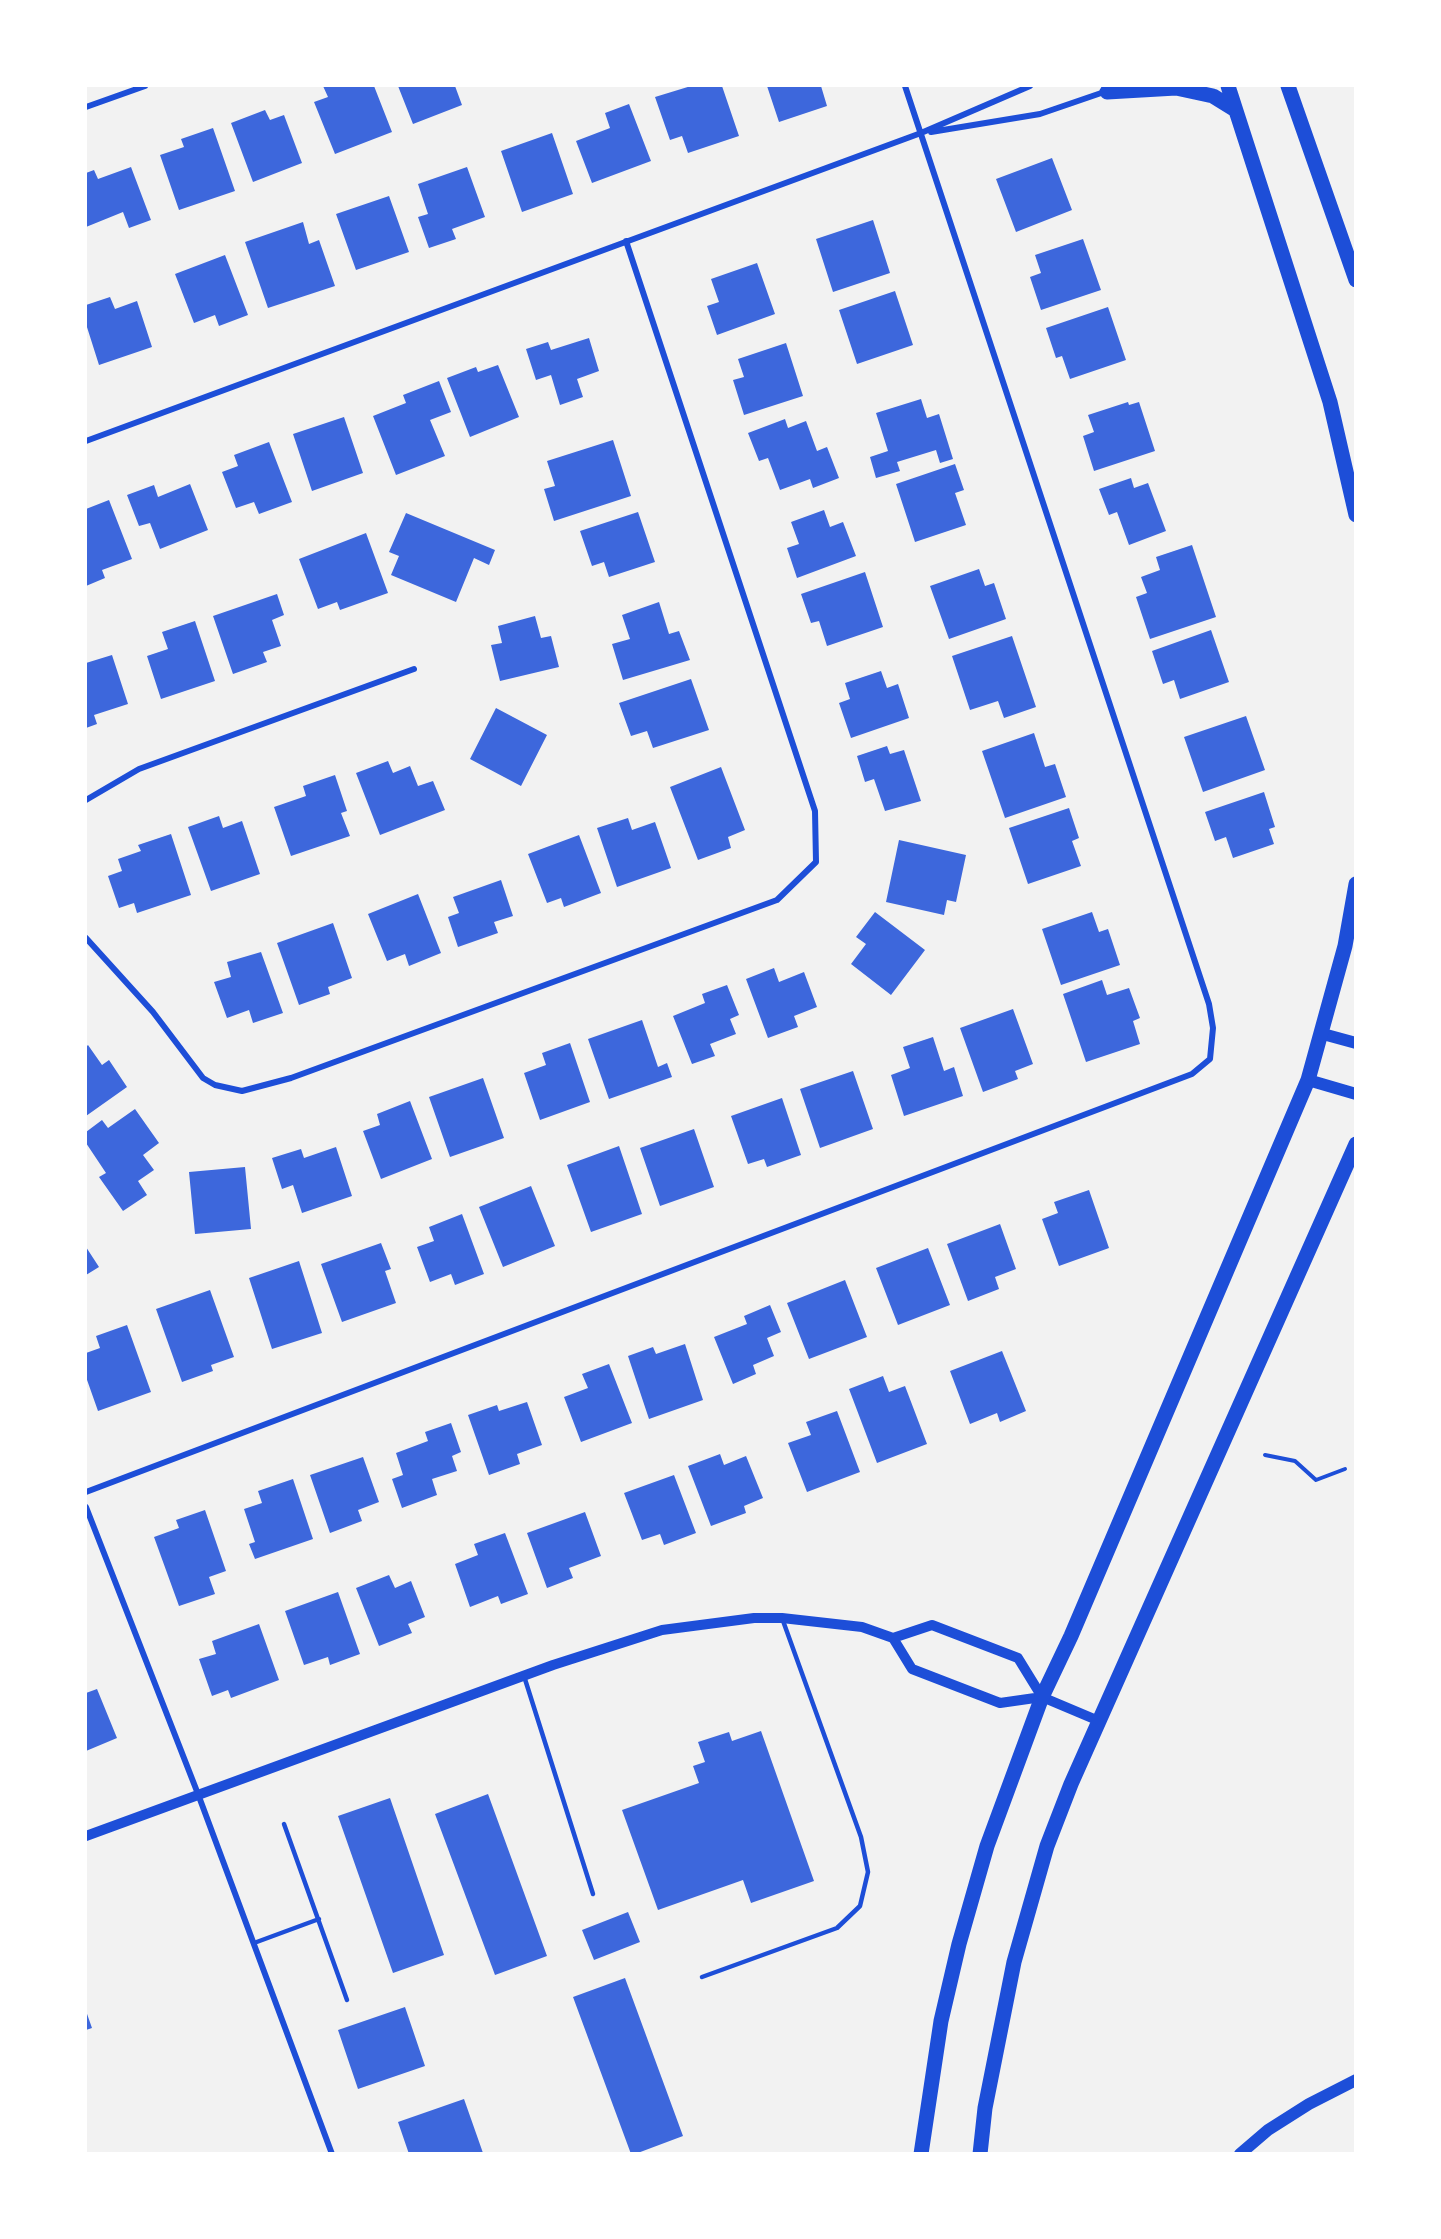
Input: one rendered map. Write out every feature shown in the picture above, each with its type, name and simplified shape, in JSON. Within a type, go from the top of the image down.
[{"type":"main road","points":[[1229,86],[1234,110],[1318,360],[1347,468],[1356,515]]},
{"type":"main road","points":[[1288,86],[1356,280]]},
{"type":"main road","points":[[1111,88],[1176,88],[1213,96],[1234,110]]},
{"type":"main road","points":[[921,2154],[941,2021],[959,1944],[987,1846],[1042,1697],[1071,1636],[1308,1080],[1323,1034],[1345,946],[1356,884]]},
{"type":"main road","points":[[1323,1034],[1356,1043]]},
{"type":"main road","points":[[1308,1080],[1356,1094]]},
{"type":"main road","points":[[980,2154],[985,2108],[1014,1962],[1047,1846],[1099,1720],[1356,1144]]},
{"type":"main road","points":[[1240,2154],[1276,2125],[1356,2080]]},
{"type":"street","points":[[86,107],[146,86]]},
{"type":"street","points":[[86,1492],[1192,1074],[1210,1059],[1213,1028],[1209,1004],[905,86]]},
{"type":"street","points":[[86,441],[921,133],[1030,86]]},
{"type":"street","points":[[921,133],[1040,114],[1111,88]]},
{"type":"street","points":[[86,938],[153,1012],[203,1078],[227,1088],[242,1091],[282,1081],[777,900],[816,862],[815,811],[626,241]]},
{"type":"street","points":[[86,800],[140,769],[414,669]]},
{"type":"street","points":[[86,1507],[198,1794],[332,2154]]},
{"type":"street","points":[[86,1836],[524,1676],[662,1630],[754,1618],[782,1618],[862,1627],[893,1638],[932,1625],[1017,1658],[1042,1697]]},
{"type":"street","points":[[893,1638],[912,1669],[1000,1702],[1042,1697],[1099,1720]]},
{"type":"lane","points":[[702,1977],[837,1928],[860,1906],[868,1872],[861,1837],[782,1618]]},
{"type":"lane","points":[[524,1676],[593,1893]]},
{"type":"lane","points":[[284,1824],[347,2000]]},
{"type":"lane","points":[[254,1943],[319,1920]]},
{"type":"path","points":[[1265,1455],[1295,1461],[1316,1479],[1345,1469]]},
{"type":"building","points":[[323,86],[374,86],[392,132],[335,154],[314,102],[328,97]]},
{"type":"building","points":[[398,86],[455,86],[462,105],[413,124]]},
{"type":"building","points":[[691,86],[722,86],[739,136],[688,153],[682,136],[670,140],[655,97]]},
{"type":"building","points":[[767,86],[821,86],[827,106],[779,122]]},
{"type":"building","points":[[629,104],[651,161],[592,183],[576,141],[610,128],[605,113]]},
{"type":"building","points":[[265,110],[270,120],[284,115],[302,163],[253,182],[231,123]]},
{"type":"building","points":[[213,128],[235,191],[179,210],[160,155],[184,147],[181,139]]},
{"type":"building","points":[[552,133],[573,194],[522,212],[501,151]]},
{"type":"building","points":[[1052,158],[1072,210],[1016,232],[996,179]]},
{"type":"building","points":[[131,167],[151,220],[129,228],[123,212],[86,227],[86,173],[94,170],[98,179]]},
{"type":"building","points":[[467,167],[485,217],[452,229],[456,239],[429,248],[418,217],[428,214],[418,184]]},
{"type":"building","points":[[389,196],[409,252],[356,270],[336,214]]},
{"type":"building","points":[[873,220],[890,273],[833,292],[816,239]]},
{"type":"building","points":[[303,222],[309,244],[319,240],[335,286],[268,308],[245,242]]},
{"type":"building","points":[[1083,239],[1101,290],[1041,310],[1030,277],[1041,273],[1035,255]]},
{"type":"building","points":[[225,255],[248,315],[219,326],[215,315],[194,323],[175,274]]},
{"type":"building","points":[[757,263],[775,314],[717,335],[707,306],[719,302],[711,279]]},
{"type":"building","points":[[895,291],[913,345],[857,364],[839,310]]},
{"type":"building","points":[[110,297],[115,309],[137,301],[152,347],[99,365],[86,324],[86,305]]},
{"type":"building","points":[[1108,307],[1126,360],[1070,379],[1062,356],[1056,358],[1046,328]]},
{"type":"building","points":[[589,338],[599,371],[577,379],[583,397],[560,405],[551,375],[536,380],[526,349],[548,342],[551,350]]},
{"type":"building","points":[[786,343],[803,396],[744,415],[733,380],[744,377],[738,359]]},
{"type":"building","points":[[498,365],[519,417],[470,437],[447,378],[476,367],[478,372]]},
{"type":"building","points":[[439,381],[451,412],[430,420],[445,456],[396,475],[373,416],[406,403],[403,395]]},
{"type":"building","points":[[921,399],[927,418],[939,414],[953,459],[940,463],[936,450],[897,462],[900,471],[876,478],[870,457],[888,451],[876,413]]},
{"type":"building","points":[[1128,402],[1129,405],[1139,402],[1155,451],[1094,471],[1083,436],[1094,432],[1088,415]]},
{"type":"building","points":[[344,417],[363,473],[312,491],[293,434]]},
{"type":"building","points":[[785,419],[788,428],[806,421],[817,451],[827,447],[839,478],[813,488],[810,479],[780,490],[768,458],[759,461],[748,433]]},
{"type":"building","points":[[613,440],[631,496],[554,521],[544,489],[555,486],[547,461]]},
{"type":"building","points":[[269,442],[292,502],[259,514],[254,502],[236,508],[222,472],[238,466],[234,455]]},
{"type":"building","points":[[955,464],[964,490],[955,493],[966,525],[915,542],[896,484]]},
{"type":"building","points":[[1131,478],[1134,488],[1148,483],[1166,531],[1129,545],[1117,512],[1109,515],[1099,489]]},
{"type":"building","points":[[190,484],[208,530],[160,549],[150,523],[139,526],[127,495],[154,485],[158,497]]},
{"type":"building","points":[[109,500],[132,559],[102,570],[105,578],[86,586],[86,509]]},
{"type":"building","points":[[824,510],[830,527],[843,522],[856,556],[797,578],[787,548],[799,544],[791,522]]},
{"type":"building","points":[[638,512],[655,562],[609,577],[604,562],[592,566],[580,531]]},
{"type":"building","points":[[406,513],[495,550],[489,565],[474,558],[456,602],[391,575],[399,556],[389,552]]},
{"type":"building","points":[[366,533],[388,593],[340,610],[337,602],[318,609],[299,559]]},
{"type":"building","points":[[1192,545],[1216,617],[1150,639],[1136,597],[1147,593],[1141,577],[1160,570],[1156,557]]},
{"type":"building","points":[[979,569],[985,586],[994,583],[1006,619],[949,639],[930,586]]},
{"type":"building","points":[[865,572],[883,627],[827,646],[819,621],[811,623],[801,594]]},
{"type":"building","points":[[277,594],[284,615],[272,620],[281,646],[263,652],[267,662],[233,674],[213,616]]},
{"type":"building","points":[[659,602],[669,634],[679,631],[690,660],[623,680],[612,644],[630,639],[622,615]]},
{"type":"building","points":[[535,616],[541,638],[551,636],[559,667],[500,681],[491,645],[502,643],[498,626]]},
{"type":"building","points":[[195,621],[215,681],[161,699],[147,656],[168,649],[162,632]]},
{"type":"building","points":[[1211,630],[1229,682],[1180,699],[1174,680],[1163,684],[1152,651]]},
{"type":"building","points":[[1012,636],[1036,707],[1004,718],[998,701],[970,710],[952,656]]},
{"type":"building","points":[[112,655],[128,704],[94,715],[97,724],[86,728],[86,663]]},
{"type":"building","points":[[881,671],[887,688],[898,684],[909,718],[851,738],[839,703],[850,699],[845,683]]},
{"type":"building","points":[[691,679],[709,730],[653,748],[647,731],[631,736],[619,703]]},
{"type":"building","points":[[496,708],[547,735],[521,786],[470,759]]},
{"type":"building","points":[[1246,716],[1265,770],[1203,792],[1184,737]]},
{"type":"building","points":[[1034,733],[1045,767],[1055,764],[1066,797],[1005,818],[982,751]]},
{"type":"building","points":[[887,746],[890,754],[904,750],[921,801],[885,811],[874,779],[865,782],[857,756]]},
{"type":"building","points":[[388,761],[393,773],[410,766],[418,786],[433,781],[445,810],[380,835],[356,773]]},
{"type":"building","points":[[721,767],[745,830],[728,837],[731,848],[698,860],[670,787]]},
{"type":"building","points":[[335,775],[347,811],[341,813],[350,836],[291,856],[274,807],[306,796],[303,786]]},
{"type":"building","points":[[1264,792],[1275,827],[1269,829],[1274,844],[1233,858],[1226,837],[1215,841],[1205,812]]},
{"type":"building","points":[[1069,808],[1079,838],[1072,841],[1081,866],[1028,884],[1009,828]]},
{"type":"building","points":[[219,816],[223,828],[242,821],[260,874],[211,891],[188,827]]},
{"type":"building","points":[[628,818],[632,830],[655,822],[671,868],[617,887],[597,828]]},
{"type":"building","points":[[171,834],[191,895],[137,913],[134,903],[119,908],[108,876],[122,871],[118,859],[141,851],[138,845]]},
{"type":"building","points":[[579,835],[601,893],[564,907],[561,898],[547,903],[528,854]]},
{"type":"building","points":[[899,840],[966,855],[956,902],[947,900],[944,915],[886,902]]},
{"type":"building","points":[[501,880],[513,916],[494,922],[498,933],[458,947],[448,917],[459,913],[453,897]]},
{"type":"building","points":[[418,894],[441,953],[409,966],[405,954],[387,961],[368,914]]},
{"type":"building","points":[[875,912],[925,950],[891,995],[851,964],[866,944],[856,937]]},
{"type":"building","points":[[1092,912],[1099,932],[1108,929],[1120,965],[1061,985],[1042,929]]},
{"type":"building","points":[[333,923],[352,978],[328,987],[330,994],[299,1005],[277,943]]},
{"type":"building","points":[[261,952],[283,1013],[253,1023],[249,1010],[227,1018],[214,982],[231,977],[227,962]]},
{"type":"building","points":[[774,968],[779,982],[804,972],[817,1007],[794,1016],[798,1027],[768,1038],[746,979]]},
{"type":"building","points":[[1102,980],[1107,995],[1129,988],[1140,1018],[1133,1021],[1140,1044],[1086,1062],[1063,994]]},
{"type":"building","points":[[727,985],[739,1015],[730,1019],[736,1034],[710,1044],[715,1056],[692,1064],[673,1016],[705,1003],[702,994]]},
{"type":"building","points":[[1013,1009],[1033,1064],[1015,1071],[1018,1079],[983,1092],[960,1028]]},
{"type":"building","points":[[642,1020],[658,1067],[667,1063],[672,1077],[609,1099],[588,1039]]},
{"type":"building","points":[[933,1037],[944,1071],[954,1067],[963,1096],[904,1116],[891,1075],[910,1068],[903,1047]]},
{"type":"building","points":[[570,1043],[590,1102],[540,1120],[524,1073],[546,1065],[542,1053]]},
{"type":"building","points":[[88,1045],[102,1065],[109,1060],[127,1087],[86,1116],[86,1047]]},
{"type":"building","points":[[853,1071],[873,1129],[820,1148],[800,1089]]},
{"type":"building","points":[[483,1078],[504,1138],[450,1157],[429,1097]]},
{"type":"building","points":[[782,1098],[801,1155],[767,1167],[764,1159],[748,1164],[731,1116]]},
{"type":"building","points":[[410,1101],[432,1159],[381,1179],[363,1131],[380,1125],[377,1114]]},
{"type":"building","points":[[135,1109],[159,1143],[143,1155],[154,1170],[138,1181],[147,1195],[123,1211],[99,1177],[106,1173],[86,1143],[86,1132],[102,1120],[108,1128]]},
{"type":"building","points":[[694,1129],[714,1187],[660,1206],[640,1148]]},
{"type":"building","points":[[619,1146],[642,1214],[591,1232],[567,1165]]},
{"type":"building","points":[[336,1147],[352,1196],[302,1213],[293,1185],[282,1189],[272,1158],[301,1149],[304,1158]]},
{"type":"building","points":[[245,1167],[251,1229],[195,1234],[189,1172]]},
{"type":"building","points":[[531,1186],[555,1246],[503,1267],[479,1207]]},
{"type":"building","points":[[1089,1190],[1109,1248],[1059,1266],[1042,1219],[1058,1213],[1054,1202]]},
{"type":"building","points":[[462,1214],[484,1274],[455,1285],[451,1274],[430,1282],[417,1247],[434,1241],[429,1227]]},
{"type":"building","points":[[1000,1224],[1016,1269],[995,1277],[999,1289],[968,1301],[947,1244]]},
{"type":"building","points":[[381,1243],[391,1269],[385,1271],[396,1303],[342,1322],[321,1264]]},
{"type":"building","points":[[86,1247],[99,1267],[86,1275]]},
{"type":"building","points":[[928,1248],[950,1305],[898,1325],[876,1268]]},
{"type":"building","points":[[299,1261],[322,1333],[272,1349],[249,1278]]},
{"type":"building","points":[[845,1280],[867,1337],[809,1359],[787,1303]]},
{"type":"building","points":[[210,1290],[234,1357],[211,1365],[213,1371],[182,1382],[156,1309]]},
{"type":"building","points":[[770,1305],[781,1332],[767,1338],[774,1356],[753,1365],[756,1374],[733,1384],[714,1337],[747,1324],[744,1316]]},
{"type":"building","points":[[127,1325],[151,1392],[98,1411],[86,1377],[86,1353],[100,1348],[96,1336]]},
{"type":"building","points":[[685,1344],[703,1400],[649,1419],[628,1356],[653,1347],[656,1354]]},
{"type":"building","points":[[1002,1351],[1026,1411],[1000,1422],[997,1413],[970,1424],[950,1371]]},
{"type":"building","points":[[609,1364],[632,1423],[581,1442],[564,1397],[588,1388],[582,1374]]},
{"type":"building","points":[[883,1376],[889,1392],[905,1386],[927,1444],[877,1463],[849,1389]]},
{"type":"building","points":[[527,1402],[542,1445],[517,1454],[520,1464],[489,1475],[468,1415],[497,1405],[499,1411]]},
{"type":"building","points":[[837,1411],[860,1472],[807,1492],[788,1443],[811,1435],[806,1422]]},
{"type":"building","points":[[451,1423],[461,1452],[452,1456],[457,1471],[432,1479],[437,1495],[402,1508],[392,1479],[403,1475],[396,1453],[428,1441],[425,1432]]},
{"type":"building","points":[[720,1454],[724,1465],[746,1456],[763,1498],[744,1506],[746,1513],[711,1526],[688,1466]]},
{"type":"building","points":[[363,1457],[379,1502],[358,1510],[362,1521],[330,1533],[310,1475]]},
{"type":"building","points":[[674,1475],[696,1533],[664,1545],[660,1534],[642,1540],[624,1493]]},
{"type":"building","points":[[293,1479],[313,1539],[255,1559],[249,1544],[255,1542],[244,1509],[262,1503],[258,1491]]},
{"type":"building","points":[[205,1510],[226,1571],[209,1577],[215,1594],[179,1606],[154,1537],[179,1528],[176,1520]]},
{"type":"building","points":[[585,1512],[601,1556],[569,1568],[573,1578],[547,1588],[527,1533]]},
{"type":"building","points":[[505,1533],[528,1594],[501,1604],[498,1596],[470,1607],[455,1564],[478,1555],[474,1544]]},
{"type":"building","points":[[389,1575],[395,1588],[411,1581],[425,1617],[408,1624],[412,1633],[379,1646],[356,1588]]},
{"type":"building","points":[[338,1592],[360,1654],[330,1665],[328,1657],[304,1665],[285,1611]]},
{"type":"building","points":[[259,1624],[279,1680],[231,1698],[228,1690],[212,1696],[199,1659],[216,1654],[212,1641]]},
{"type":"building","points":[[97,1689],[117,1738],[86,1751],[86,1693]]},
{"type":"building","points":[[761,1731],[814,1881],[751,1903],[743,1880],[658,1910],[622,1810],[699,1783],[693,1766],[705,1762],[698,1742],[729,1732],[732,1741]]},
{"type":"building","points":[[488,1794],[547,1956],[495,1975],[435,1814]]},
{"type":"building","points":[[390,1798],[444,1955],[393,1973],[338,1816]]},
{"type":"building","points":[[628,1912],[640,1942],[594,1960],[582,1930]]},
{"type":"building","points":[[625,1978],[683,2136],[635,2154],[631,2154],[573,1997]]},
{"type":"building","points":[[405,2007],[425,2066],[358,2089],[338,2030]]},
{"type":"building","points":[[86,2011],[92,2028],[86,2030]]},
{"type":"building","points":[[464,2099],[483,2153],[409,2154],[398,2122]]}]
